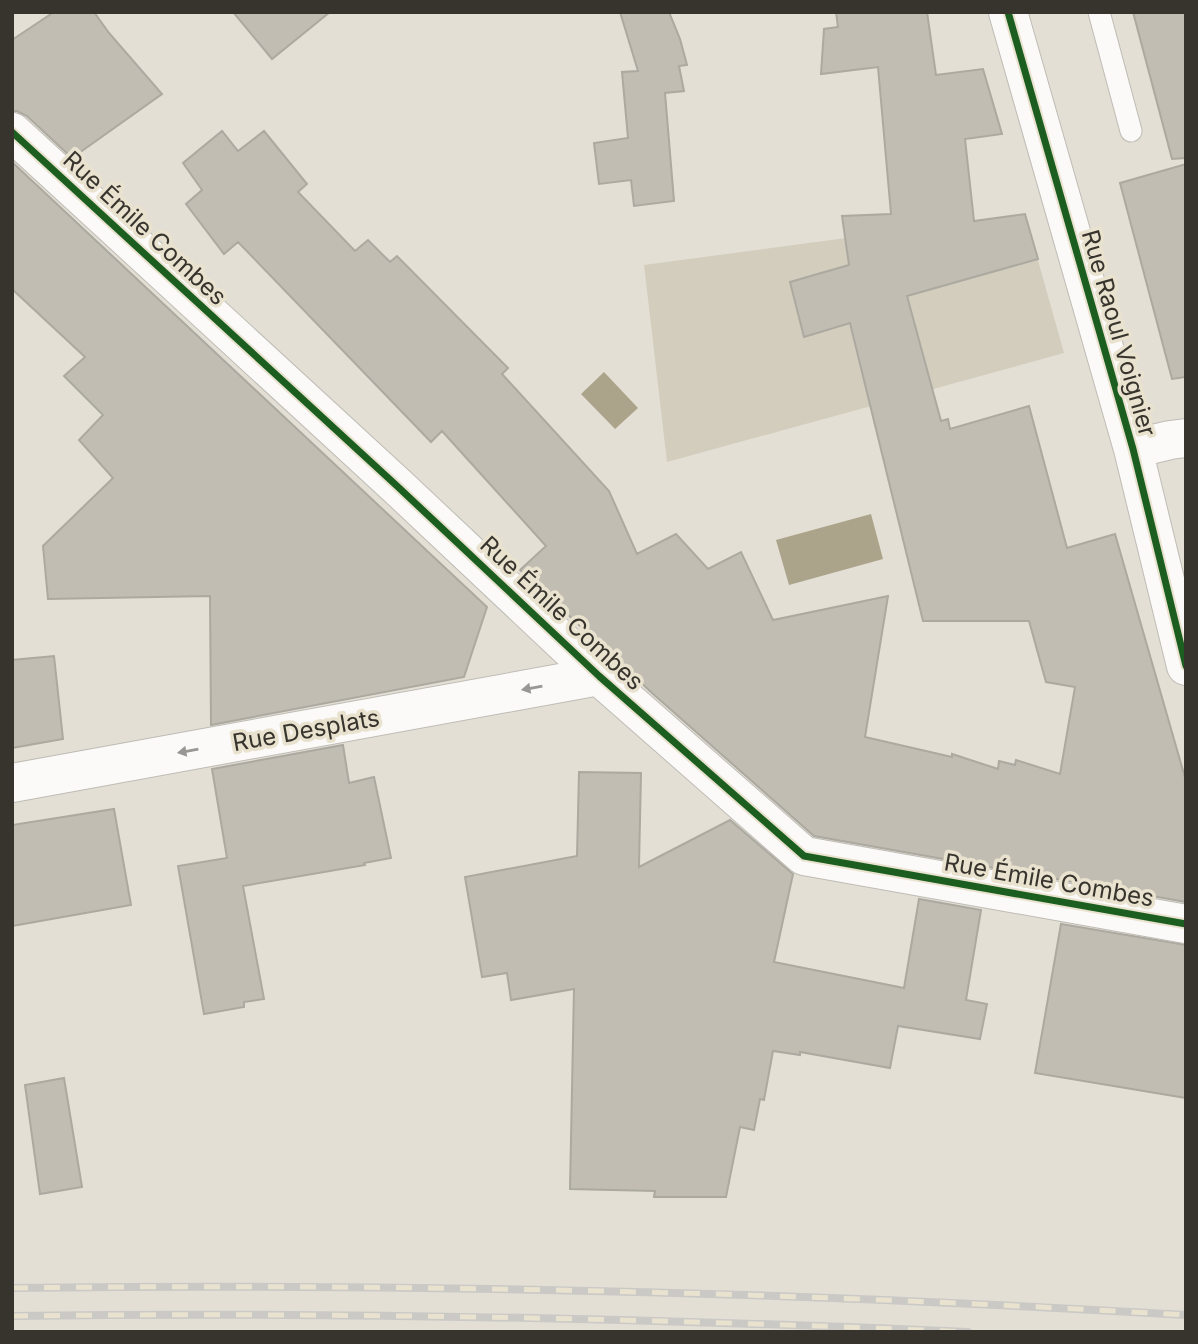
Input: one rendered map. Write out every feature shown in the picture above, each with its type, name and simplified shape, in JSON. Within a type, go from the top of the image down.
[{"type":"street","name":"Rue Raoul Voignier","points":[[1008,12],[1133,449],[1186,666]]},
{"type":"street","name":"Rue Émile Combes","points":[[12,132],[599,676],[804,856],[1186,924]]},
{"type":"street","points":[[1133,449],[1186,438]]},
{"type":"street","name":"Rue Desplats","points":[[12,783],[599,676]]},
{"type":"lane","points":[[1099,12],[1131,131]]},
{"type":"shaded area","points":[[1025,214],[1064,353],[667,462],[644,265]]},
{"type":"shaded area","points":[[604,372],[638,408],[615,429],[581,394]]},
{"type":"shaded area","points":[[871,514],[883,559],[789,585],[776,540]]},
{"type":"building","points":[[54,12],[94,12],[162,94],[72,158],[27,116],[12,111],[12,40]]},
{"type":"building","points":[[233,12],[330,12],[272,59]]},
{"type":"building","points":[[620,12],[669,12],[680,39],[687,65],[679,66],[684,91],[665,93],[674,201],[634,206],[631,180],[599,184],[594,143],[628,138],[622,72],[638,71]]},
{"type":"building","points":[[836,12],[927,12],[936,75],[983,69],[1002,134],[965,139],[974,221],[1025,214],[1038,259],[907,296],[941,421],[948,419],[950,429],[1029,406],[1067,548],[1115,534],[1186,781],[1186,902],[814,836],[652,693],[520,570],[546,546],[442,431],[431,442],[238,242],[224,254],[186,204],[202,190],[183,163],[222,131],[238,151],[264,131],[307,184],[298,192],[355,251],[368,240],[390,262],[397,256],[508,368],[502,374],[609,491],[637,554],[676,534],[708,569],[741,552],[773,620],[888,596],[865,737],[952,757],[952,754],[998,769],[999,761],[1015,765],[1016,760],[1060,774],[1075,687],[1046,682],[1029,621],[923,621],[850,323],[804,337],[790,282],[849,265],[842,216],[891,214],[878,67],[821,74],[824,29],[838,27]]},
{"type":"building","points":[[1133,12],[1186,12],[1186,158],[1172,159]]},
{"type":"building","points":[[12,162],[487,607],[464,677],[211,725],[210,596],[48,599],[43,546],[113,478],[79,440],[103,415],[64,376],[85,357],[12,289]]},
{"type":"building","points":[[1186,164],[1186,377],[1172,379],[1120,183]]},
{"type":"building","points":[[54,656],[63,739],[12,748],[12,660]]},
{"type":"building","points":[[343,745],[349,783],[374,777],[391,858],[243,886],[264,999],[244,1002],[244,1007],[204,1014],[178,866],[227,858],[212,769]]},
{"type":"building","points":[[579,772],[641,773],[639,867],[730,820],[793,874],[774,962],[904,988],[919,899],[981,910],[966,1000],[987,1004],[980,1039],[898,1026],[890,1068],[800,1052],[800,1055],[773,1051],[764,1100],[760,1099],[754,1130],[740,1127],[726,1197],[654,1197],[655,1191],[570,1189],[574,989],[511,1000],[507,973],[482,977],[465,877],[577,856]]},
{"type":"building","points":[[114,809],[131,905],[12,926],[12,825]]},
{"type":"building","points":[[1061,924],[1186,945],[1186,1098],[1035,1073]]},
{"type":"building","points":[[64,1078],[82,1187],[40,1194],[25,1085]]},
{"type":"railway","points":[[12,1288],[306,1287],[599,1291],[893,1300],[1186,1315]]},
{"type":"railway","points":[[12,1316],[490,1317],[968,1332]]},
{"type":"cycle path","points":[[1008,12],[1133,449],[1186,666]]},
{"type":"cycle path","points":[[12,132],[599,676],[804,856],[1186,924]]}]
